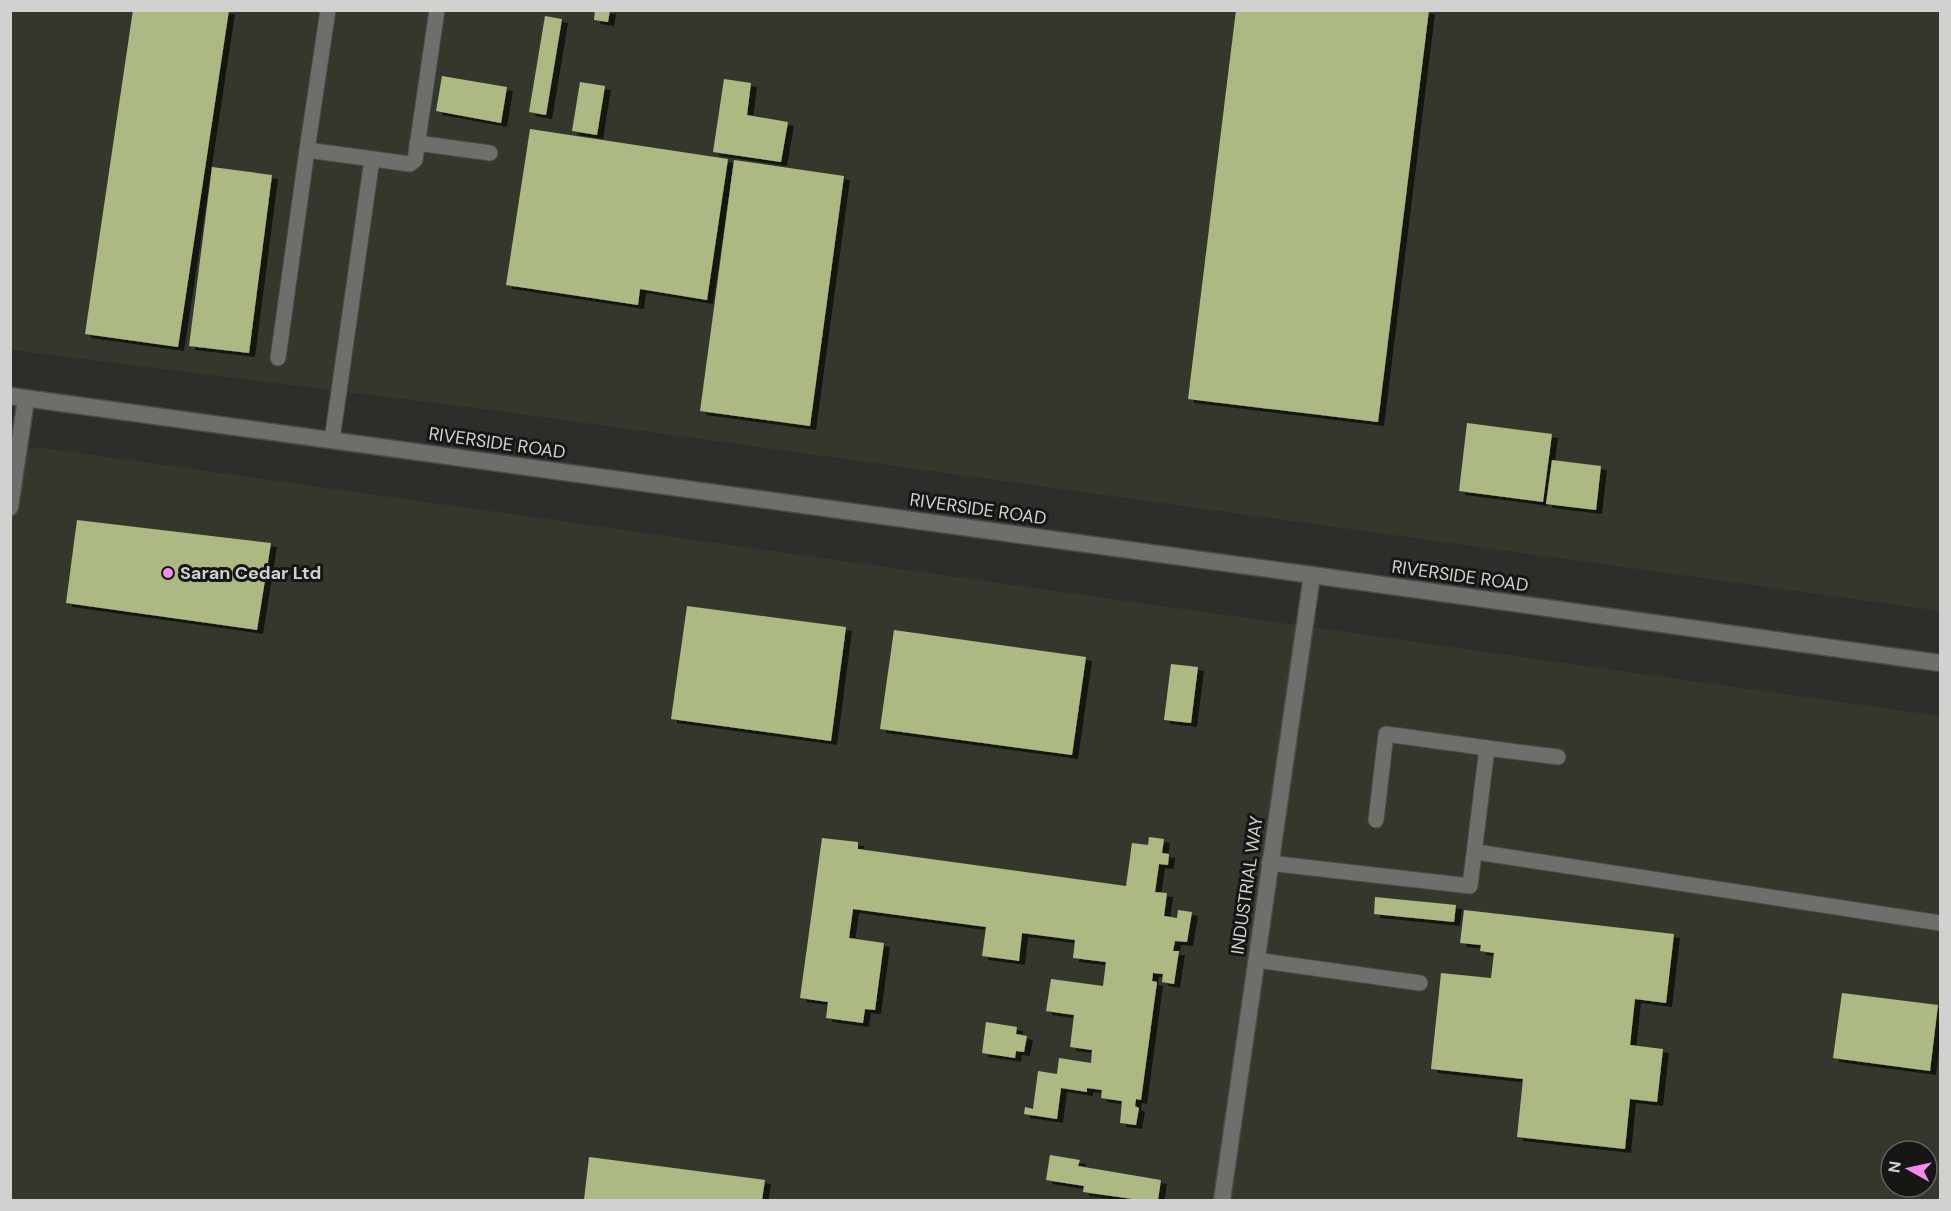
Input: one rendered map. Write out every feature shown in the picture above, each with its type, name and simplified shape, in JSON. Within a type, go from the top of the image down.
[{"type":"street","name":"RIVERSIDE ROAD","points":[[18,397],[1941,663]]},
{"type":"street","points":[[10,507],[18,397]]},
{"type":"street","name":"INDUSTRIAL WAY","points":[[1222,1200],[1312,575]]},
{"type":"lane","points":[[278,358],[328,10]]},
{"type":"lane","points":[[308,150],[410,164],[415,160],[437,10]]},
{"type":"lane","points":[[417,143],[490,153]]},
{"type":"lane","points":[[332,440],[372,159]]},
{"type":"lane","points":[[1376,820],[1386,735],[1558,757]]},
{"type":"lane","points":[[1269,863],[1470,886],[1487,748]]},
{"type":"lane","points":[[1476,852],[1941,923]]},
{"type":"lane","points":[[1256,960],[1420,983]]},
{"type":"shaded area","points":[[10,11],[1940,11],[1940,611],[491,410],[11,350]]},
{"type":"shaded area","points":[[44,448],[1940,716],[1940,1200],[11,1200],[11,450]]},
{"type":"building","points":[[133,10],[229,10],[178,347],[85,334]]},
{"type":"building","points":[[595,10],[610,10],[608,22],[594,20]]},
{"type":"building","points":[[1236,10],[1429,10],[1378,422],[1188,399]]},
{"type":"building","points":[[545,16],[562,19],[546,115],[529,112]]},
{"type":"building","points":[[442,76],[507,87],[501,123],[436,111]]},
{"type":"building","points":[[724,79],[751,83],[747,115],[788,122],[781,162],[713,152]]},
{"type":"building","points":[[580,82],[605,86],[597,135],[572,131]]},
{"type":"building","points":[[530,129],[728,159],[707,300],[640,289],[638,305],[506,285]]},
{"type":"building","points":[[734,160],[844,176],[810,426],[700,411]]},
{"type":"building","points":[[212,167],[272,175],[249,353],[189,346]]},
{"type":"building","points":[[1467,423],[1552,434],[1543,502],[1459,491]]},
{"type":"building","points":[[1552,460],[1601,466],[1596,510],[1546,504]]},
{"type":"building","name":"Saran Cedar Ltd","points":[[77,520],[271,543],[257,630],[66,603]]},
{"type":"building","points":[[687,606],[846,627],[831,741],[671,719]]},
{"type":"building","points":[[894,630],[1086,657],[1072,755],[880,729]]},
{"type":"building","points":[[1171,664],[1198,667],[1191,723],[1164,720]]},
{"type":"building","points":[[1149,837],[1164,839],[1162,853],[1169,854],[1168,865],[1159,864],[1155,892],[1167,893],[1164,916],[1177,918],[1178,910],[1192,912],[1187,942],[1175,941],[1173,951],[1179,951],[1174,984],[1162,982],[1163,974],[1153,973],[1152,981],[1157,982],[1141,1100],[1136,1099],[1135,1106],[1139,1108],[1136,1125],[1120,1123],[1122,1101],[1101,1098],[1102,1090],[1087,1088],[1087,1092],[1061,1088],[1057,1119],[1024,1114],[1025,1107],[1033,1109],[1038,1071],[1057,1074],[1059,1058],[1091,1063],[1092,1050],[1070,1047],[1074,1015],[1046,1011],[1051,979],[1103,986],[1106,962],[1073,958],[1075,940],[1022,933],[1019,961],[982,956],[986,927],[853,909],[849,938],[884,943],[875,1010],[865,1009],[863,1023],[826,1018],[828,1002],[800,998],[822,838],[858,842],[858,849],[1126,886],[1132,843],[1148,845]]},
{"type":"building","points":[[1375,897],[1456,905],[1454,922],[1374,914]]},
{"type":"building","points":[[1464,910],[1674,934],[1666,1003],[1635,999],[1630,1045],[1663,1049],[1657,1102],[1630,1099],[1625,1149],[1517,1137],[1523,1079],[1431,1069],[1441,973],[1491,978],[1494,953],[1480,951],[1481,945],[1460,943]]},
{"type":"building","points":[[1842,993],[1938,1005],[1930,1071],[1833,1058]]},
{"type":"building","points":[[986,1022],[1017,1027],[1016,1034],[1027,1036],[1024,1052],[1016,1051],[1015,1058],[982,1053]]},
{"type":"building","points":[[1050,1155],[1080,1160],[1078,1166],[1161,1180],[1158,1200],[1140,1200],[1083,1192],[1084,1186],[1046,1180]]},
{"type":"building","points":[[589,1157],[765,1180],[762,1200],[584,1200]]},
{"type":"place","name":"Saran Cedar Ltd","points":[[168,573]]}]
